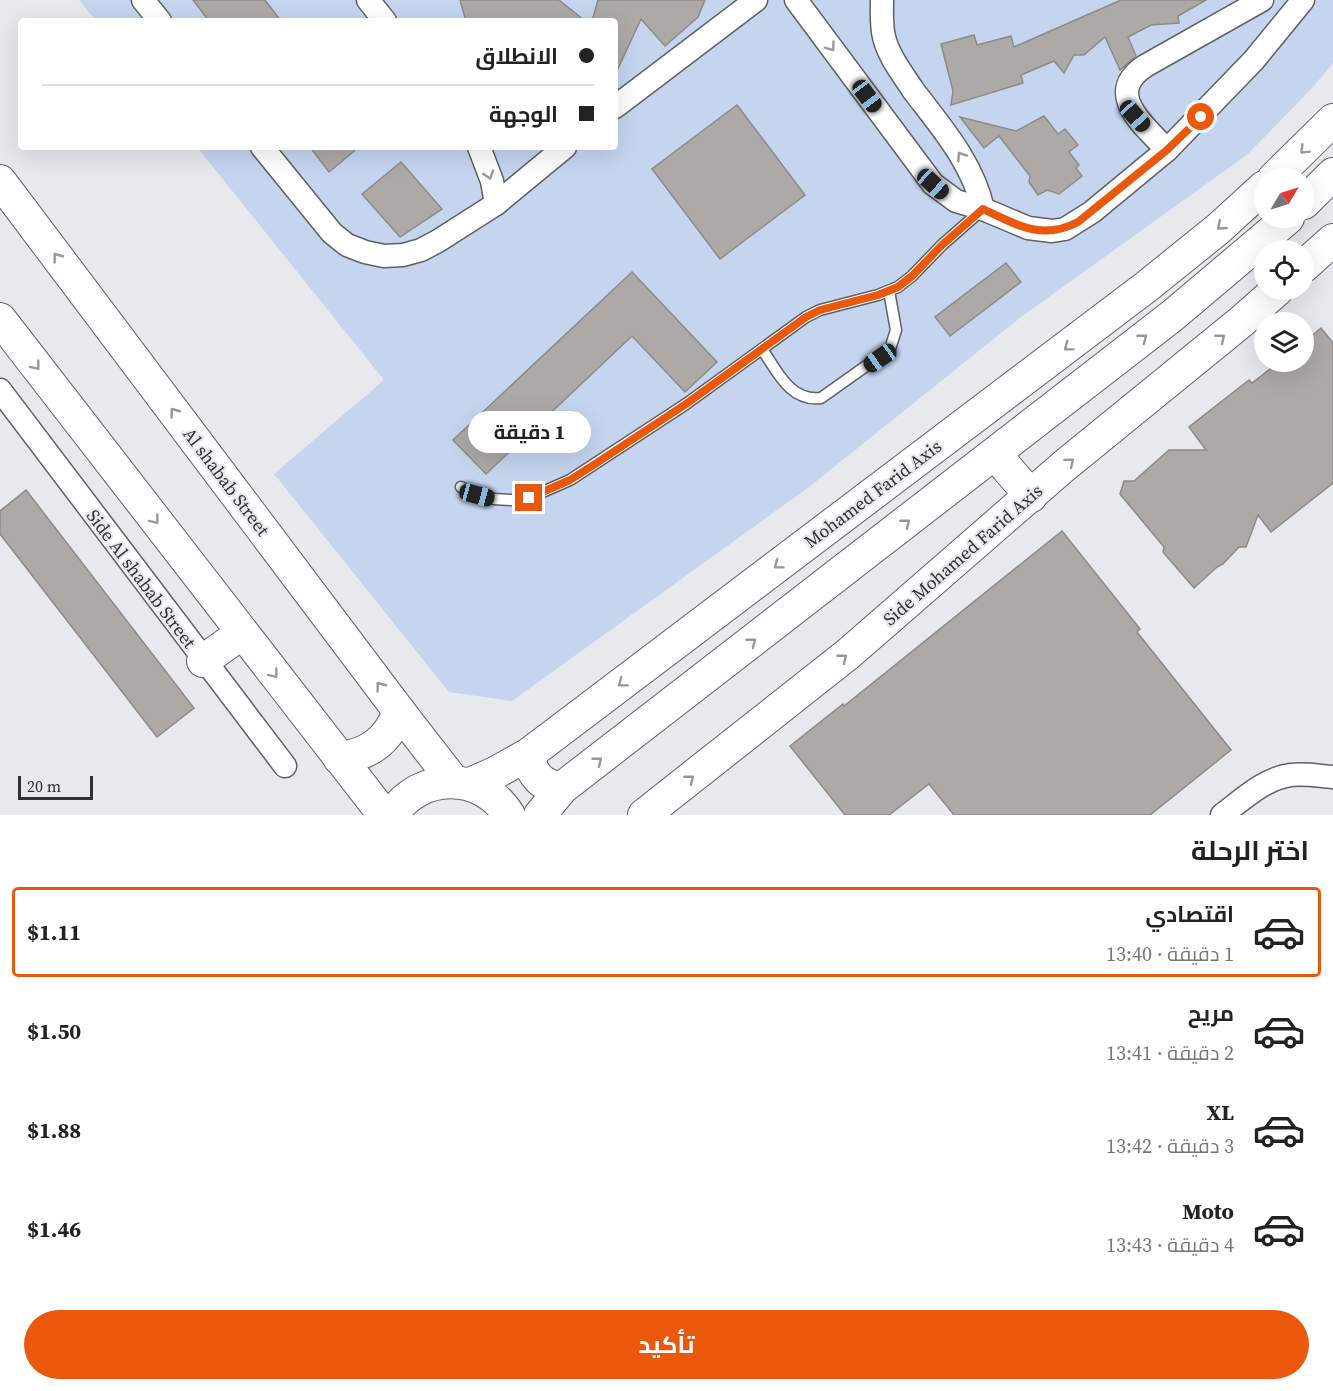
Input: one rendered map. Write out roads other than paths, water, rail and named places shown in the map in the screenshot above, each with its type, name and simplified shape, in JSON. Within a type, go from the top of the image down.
[{"type":"street","points":[[143,0],[158,18]]},
{"type":"street","points":[[368,0],[383,18]]},
{"type":"street","points":[[618,105],[756,0]]},
{"type":"street","points":[[796,0],[933,184],[956,201],[983,209],[1028,228],[1052,231],[1065,229],[1092,212],[1167,150],[1254,60],[1303,0]]},
{"type":"street","points":[[882,0],[881,18],[884,38],[892,58],[964,160],[977,185],[983,209]]},
{"type":"street","points":[[1167,150],[1130,107],[1127,88],[1131,79],[1145,66],[1262,0]]},
{"type":"street","points":[[1284,168],[1333,120]]},
{"type":"street","points":[[264,150],[332,233],[347,245],[384,256],[403,255],[421,250],[496,204],[561,150]]},
{"type":"street","points":[[480,150],[492,181],[496,204]]},
{"type":"street","points":[[1314,193],[1333,174]]},
{"type":"street","name":"Al shabab Street","points":[[0,181],[399,711],[462,783]]},
{"type":"street","name":"Mohamed Farid Axis","points":[[392,815],[408,796],[423,787],[438,783],[462,783],[495,773],[529,754],[1146,287],[1218,229],[1254,196]]},
{"type":"street","points":[[540,815],[562,789],[1172,316],[1276,228]]},
{"type":"street","points":[[1314,257],[1333,240]]},
{"type":"street","name":"Side Mohamed Farid Axis","points":[[644,815],[848,654],[1065,466],[1266,300]]},
{"type":"street","points":[[0,319],[384,815]]},
{"type":"street","name":"Side Al shabab Street","points":[[0,390],[203,661],[285,766]]},
{"type":"street","points":[[995,454],[1031,496]]},
{"type":"street","points":[[203,661],[242,633]]},
{"type":"street","points":[[339,758],[360,754],[378,744],[391,729],[399,711]]},
{"type":"street","points":[[529,754],[531,770],[535,776],[547,786],[562,789]]},
{"type":"street","points":[[1222,815],[1269,782],[1286,776],[1333,777]]},
{"type":"street","points":[[462,783],[491,795],[509,815]]},
{"type":"lane","points":[[461,487],[477,495],[494,499],[529,498],[570,480],[686,404],[792,326],[820,310],[889,291],[912,276],[942,245],[983,209]]},
{"type":"lane","points":[[762,349],[792,391],[801,397],[821,398],[890,349],[896,330],[889,291]]}]
